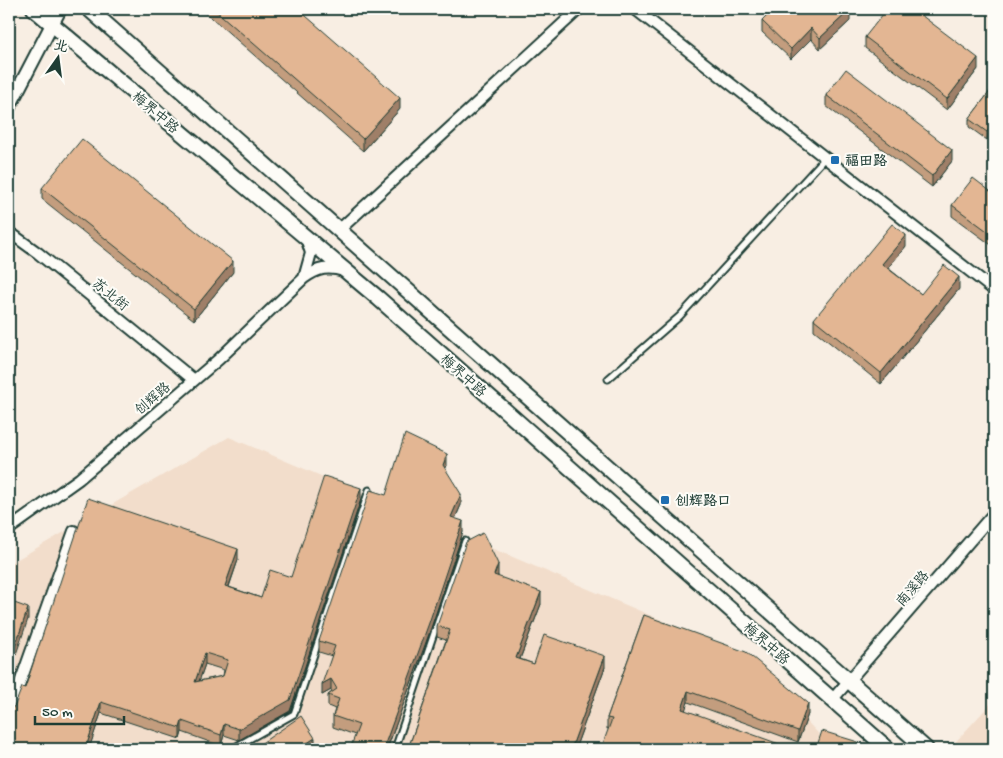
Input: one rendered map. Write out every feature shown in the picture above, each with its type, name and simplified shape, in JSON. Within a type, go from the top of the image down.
[{"type":"main road","name":"梅界中路","points":[[34,9],[348,273],[888,749]]},
{"type":"main road","name":"梅界中路","points":[[89,9],[926,749]]},
{"type":"street","points":[[9,107],[60,9]]},
{"type":"street","points":[[339,230],[579,9]]},
{"type":"street","points":[[635,9],[994,290]]},
{"type":"street","name":"苏北街","points":[[9,232],[38,253],[194,380]]},
{"type":"street","points":[[304,278],[310,253],[306,238]]},
{"type":"street","points":[[304,278],[324,268],[334,268],[348,273]]},
{"type":"street","name":"创辉路","points":[[9,529],[79,479],[219,359],[304,278]]},
{"type":"street","name":"南溪路","points":[[832,700],[994,514]]},
{"type":"street","points":[[9,714],[74,531]]},
{"type":"lane","points":[[608,379],[680,316],[826,158]]},
{"type":"lane","points":[[236,749],[237,746],[294,714],[369,490]]},
{"type":"lane","points":[[395,749],[465,541]]},
{"type":"shaded area","points":[[229,437],[744,655],[833,749],[9,749],[9,564]]},
{"type":"shaded area","points":[[994,700],[994,749],[949,749]]},
{"type":"building","points":[[214,9],[298,9],[400,98],[363,139]]},
{"type":"building","points":[[774,9],[850,10],[820,38],[811,28],[791,49],[762,21]]},
{"type":"building","points":[[887,9],[913,9],[978,58],[947,99],[865,37]]},
{"type":"building","points":[[846,69],[952,150],[932,176],[826,95]]},
{"type":"building","points":[[994,86],[994,122],[987,132],[969,119]]},
{"type":"building","points":[[82,139],[233,261],[194,309],[42,188]]},
{"type":"building","points":[[973,178],[994,194],[994,236],[952,205]]},
{"type":"building","points":[[892,224],[906,235],[882,264],[921,294],[944,265],[959,277],[881,373],[814,319]]},
{"type":"building","points":[[405,434],[447,454],[443,465],[461,494],[451,517],[463,521],[429,623],[385,744],[387,745],[386,749],[350,749],[359,725],[333,716],[339,699],[328,695],[337,689],[331,679],[322,684],[335,646],[319,641],[370,490],[386,495]]},
{"type":"building","points":[[324,476],[361,488],[290,700],[239,729],[224,724],[221,735],[182,721],[180,728],[101,702],[86,747],[92,749],[9,749],[9,709],[11,710],[15,705],[22,687],[25,688],[88,498],[238,549],[225,586],[261,598],[270,570],[291,577]],"holes":[[[205,653],[228,660],[223,676],[195,682]]]},
{"type":"building","points":[[483,533],[498,564],[494,575],[541,592],[516,658],[534,664],[544,635],[605,656],[571,749],[495,749],[486,746],[485,749],[408,749],[450,630],[437,626],[466,542]]},
{"type":"building","points":[[9,601],[28,608],[9,664]]},
{"type":"building","points":[[644,615],[746,652],[808,703],[798,731],[688,691],[682,709],[793,749],[601,749],[612,719],[607,718]]},
{"type":"building","points":[[301,716],[315,738],[298,749],[253,749]]},
{"type":"building","points":[[822,731],[858,742],[856,749],[816,749]]},
{"type":"place","name":"福田路","points":[[835,160]]},
{"type":"place","name":"创辉路口","points":[[665,500]]}]
